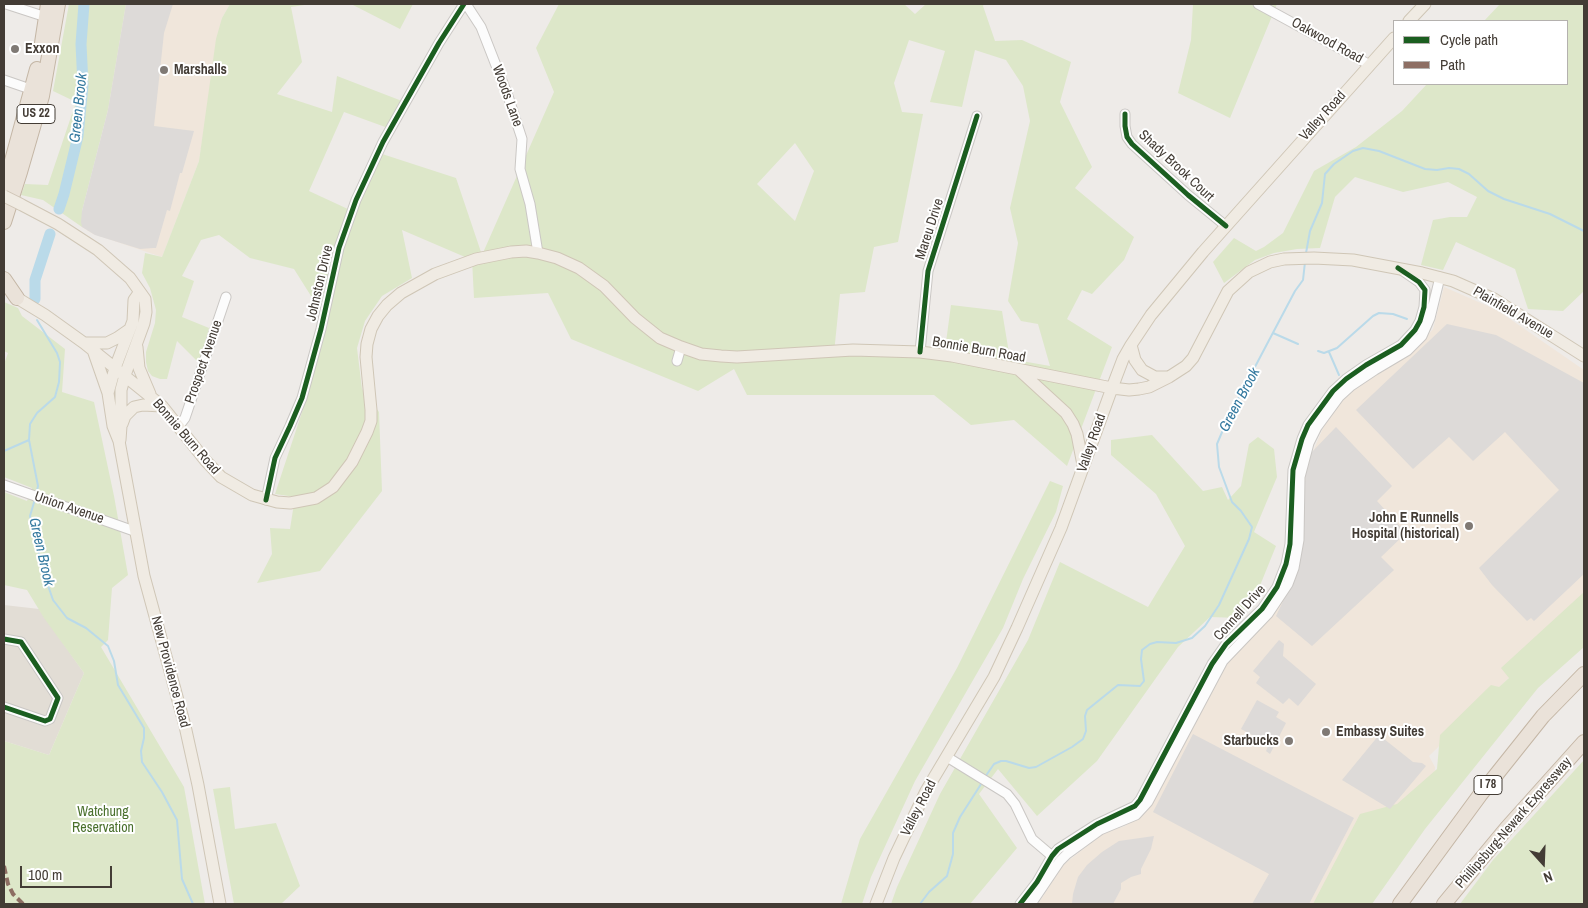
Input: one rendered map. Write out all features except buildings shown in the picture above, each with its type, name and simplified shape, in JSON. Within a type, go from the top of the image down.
[{"type":"highway","name":"US 22","points":[[4,222],[42,96],[58,4]]},
{"type":"highway","name":"US 22","points":[[4,190],[33,90],[47,10]]},
{"type":"highway","points":[[4,279],[23,301]]},
{"type":"highway","points":[[4,294],[23,301]]},
{"type":"highway","name":"I 78","points":[[1400,904],[1480,795],[1543,716],[1584,674]]},
{"type":"highway","name":"Phillipsburg-Newark Expressway","points":[[1444,904],[1506,829],[1584,742]]},
{"type":"main road","points":[[1410,20],[1426,4]]},
{"type":"main road","name":"Valley Road","points":[[876,904],[894,858],[926,791],[998,669],[1061,528],[1123,359],[1131,345],[1151,315],[1177,283],[1393,39]]},
{"type":"main road","name":"New Providence Road","points":[[4,196],[46,218],[98,250],[120,268],[133,282],[145,300],[146,312],[144,323],[136,345],[108,393],[113,426],[120,441]]},
{"type":"main road","name":"Bonnie Burn Road","points":[[23,301],[88,346],[162,406],[215,472],[235,487],[252,495],[266,500],[290,503],[316,498],[333,487],[352,462],[367,432],[371,421],[371,396],[366,357],[371,329],[378,316],[401,293],[419,282],[493,254],[526,251],[557,258],[579,268],[604,286],[647,329],[660,338],[701,354],[738,357],[853,350],[920,352],[1112,388]]},
{"type":"main road","name":"Plainfield Avenue","points":[[1112,388],[1129,390],[1149,387],[1186,366],[1194,358],[1228,290],[1238,280],[1249,272],[1270,262],[1300,258],[1353,260],[1440,277],[1472,288],[1494,299],[1584,356]]},
{"type":"main road","name":"New Providence Road","points":[[139,293],[134,300],[134,314],[120,371],[120,441],[134,531],[150,602],[185,726],[220,904]]},
{"type":"main road","points":[[108,393],[88,346],[107,343],[130,329]]},
{"type":"main road","points":[[136,345],[140,368],[150,396]]},
{"type":"main road","points":[[1131,345],[1135,360],[1142,370],[1155,377],[1169,377]]},
{"type":"main road","points":[[1018,369],[1066,413],[1078,434],[1084,467]]},
{"type":"main road","points":[[121,426],[125,416],[134,407],[143,405],[162,406]]},
{"type":"street","points":[[6,4],[47,10]]},
{"type":"street","name":"Woods Lane","points":[[465,4],[481,27],[508,96],[522,139],[520,169],[530,204],[538,253]]},
{"type":"street","name":"Johnston Drive","points":[[266,500],[274,458],[302,398],[321,329],[339,248],[356,200],[383,142],[438,43],[465,4]]},
{"type":"street","name":"Oakwood Road","points":[[1258,4],[1370,65]]},
{"type":"street","points":[[4,80],[33,90]]},
{"type":"street","name":"Shady Brook Court","points":[[1124,114],[1126,132],[1132,144],[1188,195],[1226,226]]},
{"type":"street","name":"Mareu Drive","points":[[920,352],[928,271],[977,116]]},
{"type":"street","name":"Connell Drive","points":[[1020,904],[1058,849],[1097,824],[1135,806],[1144,794],[1226,644],[1270,598],[1282,576],[1290,544],[1293,470],[1308,425],[1333,391],[1366,365],[1401,345],[1415,330],[1420,321],[1426,290],[1398,268]]},
{"type":"street","name":"Connell Drive","points":[[1031,904],[1060,861],[1068,854],[1100,830],[1136,814],[1148,802],[1209,676],[1268,614],[1288,584],[1294,568],[1299,540],[1300,477],[1309,443],[1317,427],[1334,402],[1345,392],[1369,374],[1407,351],[1422,336],[1429,322],[1440,277]]},
{"type":"street","name":"Prospect Avenue","points":[[179,426],[185,418],[226,297]]},
{"type":"street","points":[[677,361],[681,347]]},
{"type":"street","name":"Union Avenue","points":[[4,485],[134,531]]},
{"type":"street","points":[[4,639],[21,642],[58,698],[50,719],[45,721],[4,707]]},
{"type":"street","points":[[947,757],[990,783],[1011,799],[1032,839],[1052,856]]},
{"type":"shaded area","points":[[126,4],[230,4],[222,18],[199,161],[162,257],[93,234],[82,227],[108,110]]},
{"type":"shaded area","points":[[126,4],[173,4],[164,33],[154,126],[194,131],[170,211],[167,210],[156,248],[140,249],[95,235],[82,227],[81,222],[82,211],[108,110]]},
{"type":"shaded area","points":[[1444,287],[1497,310],[1584,370],[1584,604],[1429,756],[1435,767],[1434,789],[1354,904],[1038,904],[1063,865],[1104,833],[1125,826],[1149,808],[1229,659],[1263,620],[1299,564],[1303,475],[1323,428],[1335,407],[1351,392],[1415,350],[1433,329]]},
{"type":"shaded area","points":[[1447,324],[1496,335],[1584,383],[1584,574],[1534,621],[1531,618],[1527,621],[1492,585],[1479,568],[1559,490],[1505,432],[1473,461],[1449,437],[1413,469],[1356,410]]},
{"type":"shaded area","points":[[1336,427],[1392,486],[1377,501],[1406,533],[1381,557],[1394,570],[1312,646],[1276,616],[1298,570],[1303,543],[1306,471],[1311,453]]},
{"type":"shaded area","points":[[4,605],[39,609],[84,673],[49,755],[4,741]]},
{"type":"shaded area","points":[[1279,640],[1284,644],[1283,656],[1316,684],[1298,706],[1289,698],[1283,704],[1256,683],[1260,677],[1253,671]]},
{"type":"shaded area","points":[[1257,700],[1279,712],[1276,717],[1286,723],[1270,754],[1266,751],[1269,744],[1241,729]]},
{"type":"shaded area","points":[[1193,734],[1354,818],[1309,904],[1252,904],[1269,874],[1153,812]]},
{"type":"shaded area","points":[[1379,735],[1413,762],[1422,763],[1426,766],[1390,809],[1342,780]]},
{"type":"shaded area","points":[[1154,836],[1151,849],[1141,869],[1141,874],[1121,883],[1121,889],[1113,904],[1072,904],[1078,877],[1087,865],[1102,852],[1119,841]]},
{"type":"green space","points":[[69,4],[126,4],[108,110],[82,211],[82,227],[43,200],[21,195],[25,184],[48,185],[76,102],[53,91]]},
{"type":"green space","points":[[230,4],[311,4],[291,7],[302,62],[277,94],[332,112],[337,76],[402,101],[388,128],[344,112],[309,191],[350,210],[376,152],[456,178],[482,255],[554,92],[536,48],[559,4],[904,4],[915,14],[926,4],[984,4],[983,6],[995,41],[1022,40],[1071,62],[1060,102],[1092,167],[1075,188],[1134,237],[1124,260],[1092,294],[1082,290],[1067,319],[1112,347],[1067,466],[1014,420],[971,425],[934,395],[747,395],[734,369],[698,391],[571,339],[548,293],[474,298],[472,260],[402,230],[412,278],[382,296],[365,321],[357,348],[362,389],[379,412],[382,491],[320,571],[257,583],[272,554],[270,528],[290,529],[295,497],[275,494],[303,409],[328,323],[294,269],[250,258],[219,235],[201,240],[182,276],[194,281],[182,317],[209,328],[200,364],[177,341],[167,379],[152,376],[148,371],[146,362],[146,352],[155,323],[156,310],[150,288],[142,273],[145,253],[162,257],[199,161],[216,39],[222,18]],"holes":[[[909,40],[945,51],[930,102],[962,107],[975,50],[1006,60],[1023,86],[1030,121],[1010,208],[1018,243],[1008,301],[1021,321],[1038,324],[1050,366],[1010,359],[1002,311],[951,305],[944,357],[834,353],[840,294],[865,292],[874,247],[898,242],[923,114],[902,112],[894,83]],[[795,143],[814,171],[795,221],[757,184]]]},
{"type":"green space","points":[[351,4],[413,4],[400,29]]},
{"type":"green space","points":[[1193,4],[1277,4],[1230,118],[1178,93],[1191,40]]},
{"type":"green space","points":[[1500,4],[1584,4],[1584,291],[1563,311],[1528,309],[1515,269],[1456,242],[1443,270],[1421,265],[1433,220],[1467,217],[1477,197],[1448,182],[1403,192],[1355,177],[1335,197],[1320,248],[1274,253],[1255,260],[1224,283],[1213,262],[1234,238],[1256,251],[1283,233],[1314,171],[1356,147],[1402,111],[1426,85],[1568,85],[1568,20],[1485,20]]},
{"type":"green space","name":"Watchung Reservation","points":[[4,302],[18,308],[22,316],[65,349],[62,392],[94,402],[128,575],[112,588],[108,640],[101,647],[184,787],[205,904],[4,904],[4,741],[49,755],[84,673],[44,618],[27,590],[4,585],[4,492],[27,501],[32,488],[4,477],[4,364],[8,353],[4,351]]},
{"type":"green space","points":[[1152,435],[1203,491],[1222,487],[1228,500],[1241,486],[1249,444],[1258,437],[1274,449],[1277,477],[1254,532],[1276,546],[1259,588],[1239,618],[1210,617],[1178,647],[1097,761],[1037,816],[998,769],[979,794],[1017,848],[970,904],[891,904],[940,794],[1028,640],[1060,562],[1148,607],[1185,546],[1156,494],[1111,455],[1111,440]]},
{"type":"green space","points":[[1050,481],[1063,486],[1056,512],[1023,579],[1003,628],[915,781],[871,877],[862,904],[841,904],[860,839],[957,668]]},
{"type":"green space","points":[[1584,592],[1584,647],[1538,688],[1425,829],[1372,904],[1313,904],[1360,814],[1397,804],[1437,769],[1440,735],[1491,685],[1499,687],[1509,678],[1501,668]]},
{"type":"green space","points":[[1584,760],[1584,904],[1460,904],[1493,860]]},
{"type":"green space","points":[[230,787],[235,829],[276,823],[300,886],[281,904],[234,904],[213,789]]},
{"type":"waterway","name":"Green Brook","points":[[59,209],[78,136],[83,85],[81,44],[84,4]]},
{"type":"waterway","name":"Green Brook","points":[[1306,253],[1310,231],[1322,203],[1325,174],[1334,164],[1353,151],[1363,148],[1379,151],[1425,169],[1459,169],[1469,174],[1488,191],[1504,199],[1550,214],[1584,231]]},
{"type":"waterway","name":"Green Brook","points":[[35,299],[35,280],[50,234]]},
{"type":"waterway","name":"Green Brook","points":[[985,777],[994,764],[1001,761],[1029,768],[1036,767],[1083,739],[1086,731],[1085,716],[1087,710],[1118,685],[1140,686],[1144,681],[1141,659],[1142,650],[1150,644],[1157,642],[1176,643],[1192,638],[1205,626],[1219,605],[1249,539],[1252,527],[1232,502],[1219,467],[1217,444],[1228,418],[1295,291],[1303,280],[1305,262]]},
{"type":"waterway","points":[[1318,351],[1324,353],[1337,348],[1373,316],[1379,313],[1393,314],[1407,319]]},
{"type":"waterway","name":"Green Brook","points":[[36,494],[38,486],[29,440],[30,424],[37,413],[55,397],[59,382],[60,362],[57,353],[37,320]]},
{"type":"waterway","points":[[1273,333],[1298,344]]},
{"type":"waterway","points":[[1329,352],[1339,375]]},
{"type":"waterway","points":[[4,451],[29,440]]},
{"type":"waterway","name":"Green Brook","points":[[35,499],[30,516],[43,571],[53,600],[67,618],[86,628],[108,646],[114,661],[118,685],[144,728],[141,751],[142,762],[162,792],[177,820],[182,879],[193,904]]},
{"type":"waterway","name":"Green Brook","points":[[920,904],[929,892],[947,876],[953,854],[953,833],[960,817],[983,781]]},
{"type":"marked path","points":[[4,866],[8,884],[13,894],[23,904]]},
{"type":"cycle path","points":[[266,500],[275,458],[302,398],[321,329],[339,248],[356,200],[383,142],[439,43],[464,4]]},
{"type":"cycle path","points":[[1125,114],[1127,137],[1132,144],[1188,195],[1226,226]]},
{"type":"cycle path","points":[[920,352],[928,271],[977,116]]},
{"type":"cycle path","points":[[1020,904],[1058,849],[1097,824],[1135,806],[1140,800],[1212,664],[1226,644],[1262,609],[1277,587],[1286,564],[1290,544],[1293,470],[1308,425],[1333,391],[1366,365],[1401,345],[1415,330],[1420,321],[1424,307],[1425,290],[1419,282],[1398,268]]},
{"type":"cycle path","points":[[4,639],[21,642],[58,698],[50,719],[45,721],[4,707]]},
{"type":"place","name":"Exxon","points":[[15,49]]},
{"type":"place","name":"Marshalls","points":[[164,70]]},
{"type":"place","name":"John E Runnells Hospital (historical)","points":[[1469,526]]},
{"type":"place","name":"Embassy Suites","points":[[1326,732]]},
{"type":"place","name":"Starbucks","points":[[1289,741]]}]
